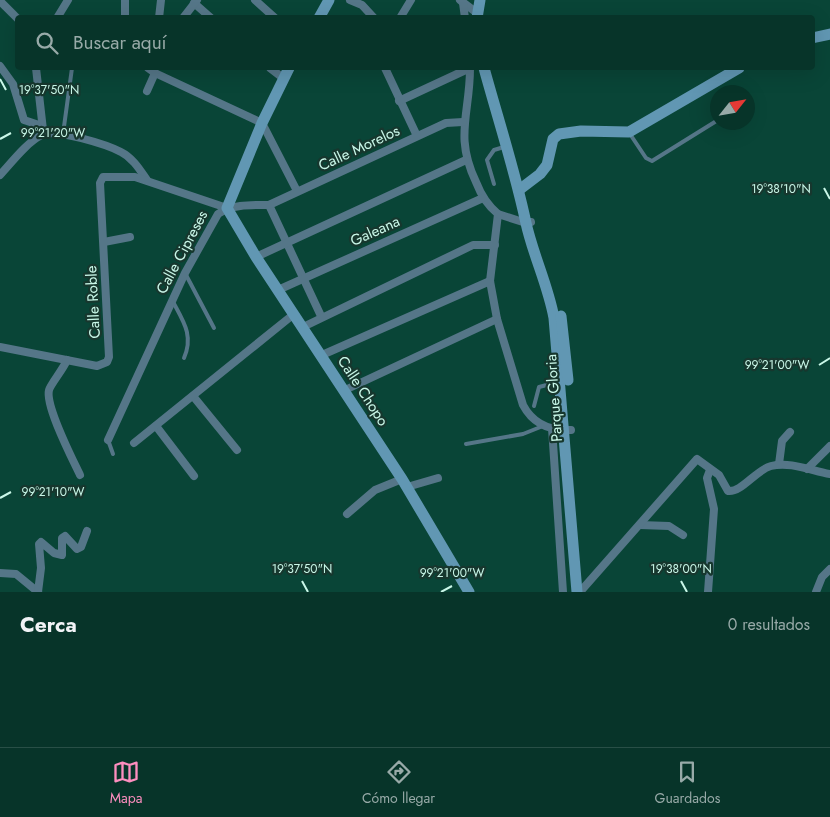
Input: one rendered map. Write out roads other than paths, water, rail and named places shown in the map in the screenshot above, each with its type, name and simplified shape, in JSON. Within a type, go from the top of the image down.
[{"type":"street","points":[[60,15],[68,0]]},
{"type":"street","points":[[124,0],[125,15]]},
{"type":"street","points":[[159,15],[161,0]]},
{"type":"street","points":[[255,0],[272,15]]},
{"type":"street","points":[[321,15],[329,0]]},
{"type":"street","points":[[350,0],[362,5],[371,15]]},
{"type":"street","points":[[402,15],[411,0]]},
{"type":"street","points":[[477,15],[480,0]]},
{"type":"street","points":[[0,1],[15,16]]},
{"type":"street","points":[[462,1],[477,15]]},
{"type":"street","points":[[462,1],[464,15]]},
{"type":"street","points":[[185,15],[196,2],[208,15]]},
{"type":"street","points":[[815,37],[830,34]]},
{"type":"street","points":[[0,66],[8,75],[17,94],[24,120],[43,130],[120,151],[130,158],[147,180],[226,208]]},
{"type":"street","points":[[36,70],[43,130]]},
{"type":"street","points":[[151,70],[262,123],[297,192]]},
{"type":"street","points":[[273,70],[283,78]]},
{"type":"street","name":"Calle Cipreses","points":[[108,440],[185,273],[212,221],[226,208],[262,123],[288,70]]},
{"type":"street","points":[[386,70],[417,136]]},
{"type":"street","points":[[400,102],[466,70]]},
{"type":"street","points":[[470,70],[463,122],[466,160],[483,198],[498,214],[529,223]]},
{"type":"street","name":"Parque Gloria","points":[[485,70],[524,209],[556,288],[561,316],[562,430]]},
{"type":"street","points":[[519,190],[540,174],[546,165],[553,139],[559,134],[581,131],[629,132],[736,70]]},
{"type":"street","points":[[147,92],[155,73]]},
{"type":"street","name":"Calle Morelos","points":[[226,208],[269,205],[446,123],[463,122]]},
{"type":"street","points":[[0,174],[43,130]]},
{"type":"street","points":[[256,257],[466,160]]},
{"type":"street","name":"Calle Roble","points":[[0,347],[97,366],[103,365],[109,356],[101,179],[107,176],[135,177],[147,180]]},
{"type":"street","name":"Galeana","points":[[278,290],[483,198]]},
{"type":"street","points":[[269,205],[321,316]]},
{"type":"street","name":"Calle Chopo","points":[[226,208],[404,483],[469,592]]},
{"type":"street","points":[[498,214],[490,281],[497,319],[522,404],[528,415],[543,426],[562,430],[563,592]]},
{"type":"street","name":"Parque Gloria","points":[[529,223],[549,291],[554,318],[562,430],[581,591]]},
{"type":"street","points":[[104,242],[130,237]]},
{"type":"street","points":[[302,327],[321,316],[473,245],[495,245]]},
{"type":"street","points":[[322,355],[490,281]]},
{"type":"street","points":[[134,443],[294,314]]},
{"type":"street","points":[[345,390],[497,319]]},
{"type":"street","points":[[67,360],[60,375],[51,385],[49,399],[80,475]]},
{"type":"street","points":[[193,396],[237,450]]},
{"type":"street","points":[[156,426],[194,476]]},
{"type":"street","points":[[779,464],[782,441],[790,432]]},
{"type":"street","points":[[806,469],[830,446]]},
{"type":"street","points":[[581,591],[697,459],[719,475],[728,491],[733,492],[761,470],[779,464],[830,474]]},
{"type":"street","points":[[708,592],[714,509],[707,478],[710,470]]},
{"type":"street","points":[[347,514],[375,490],[438,478]]},
{"type":"street","points":[[640,525],[669,526],[683,535]]},
{"type":"street","points":[[38,592],[41,568],[39,544],[41,542],[58,556],[62,555],[62,538],[65,536],[69,538],[78,549],[81,547],[87,531]]},
{"type":"street","points":[[816,592],[822,577],[830,569]]},
{"type":"street","points":[[0,573],[16,574],[38,592]]},
{"type":"lane","points":[[63,134],[72,70]]},
{"type":"lane","points":[[629,132],[646,158],[652,161],[710,125]]},
{"type":"lane","points":[[494,184],[487,160],[494,150],[506,146]]},
{"type":"lane","points":[[185,273],[214,328]]},
{"type":"lane","points":[[172,300],[187,327],[189,337],[184,358]]},
{"type":"lane","points":[[534,406],[539,387],[560,382]]},
{"type":"lane","points":[[466,444],[523,434],[543,426]]},
{"type":"lane","name":"Calle Cipreses","points":[[108,440],[113,454]]}]
